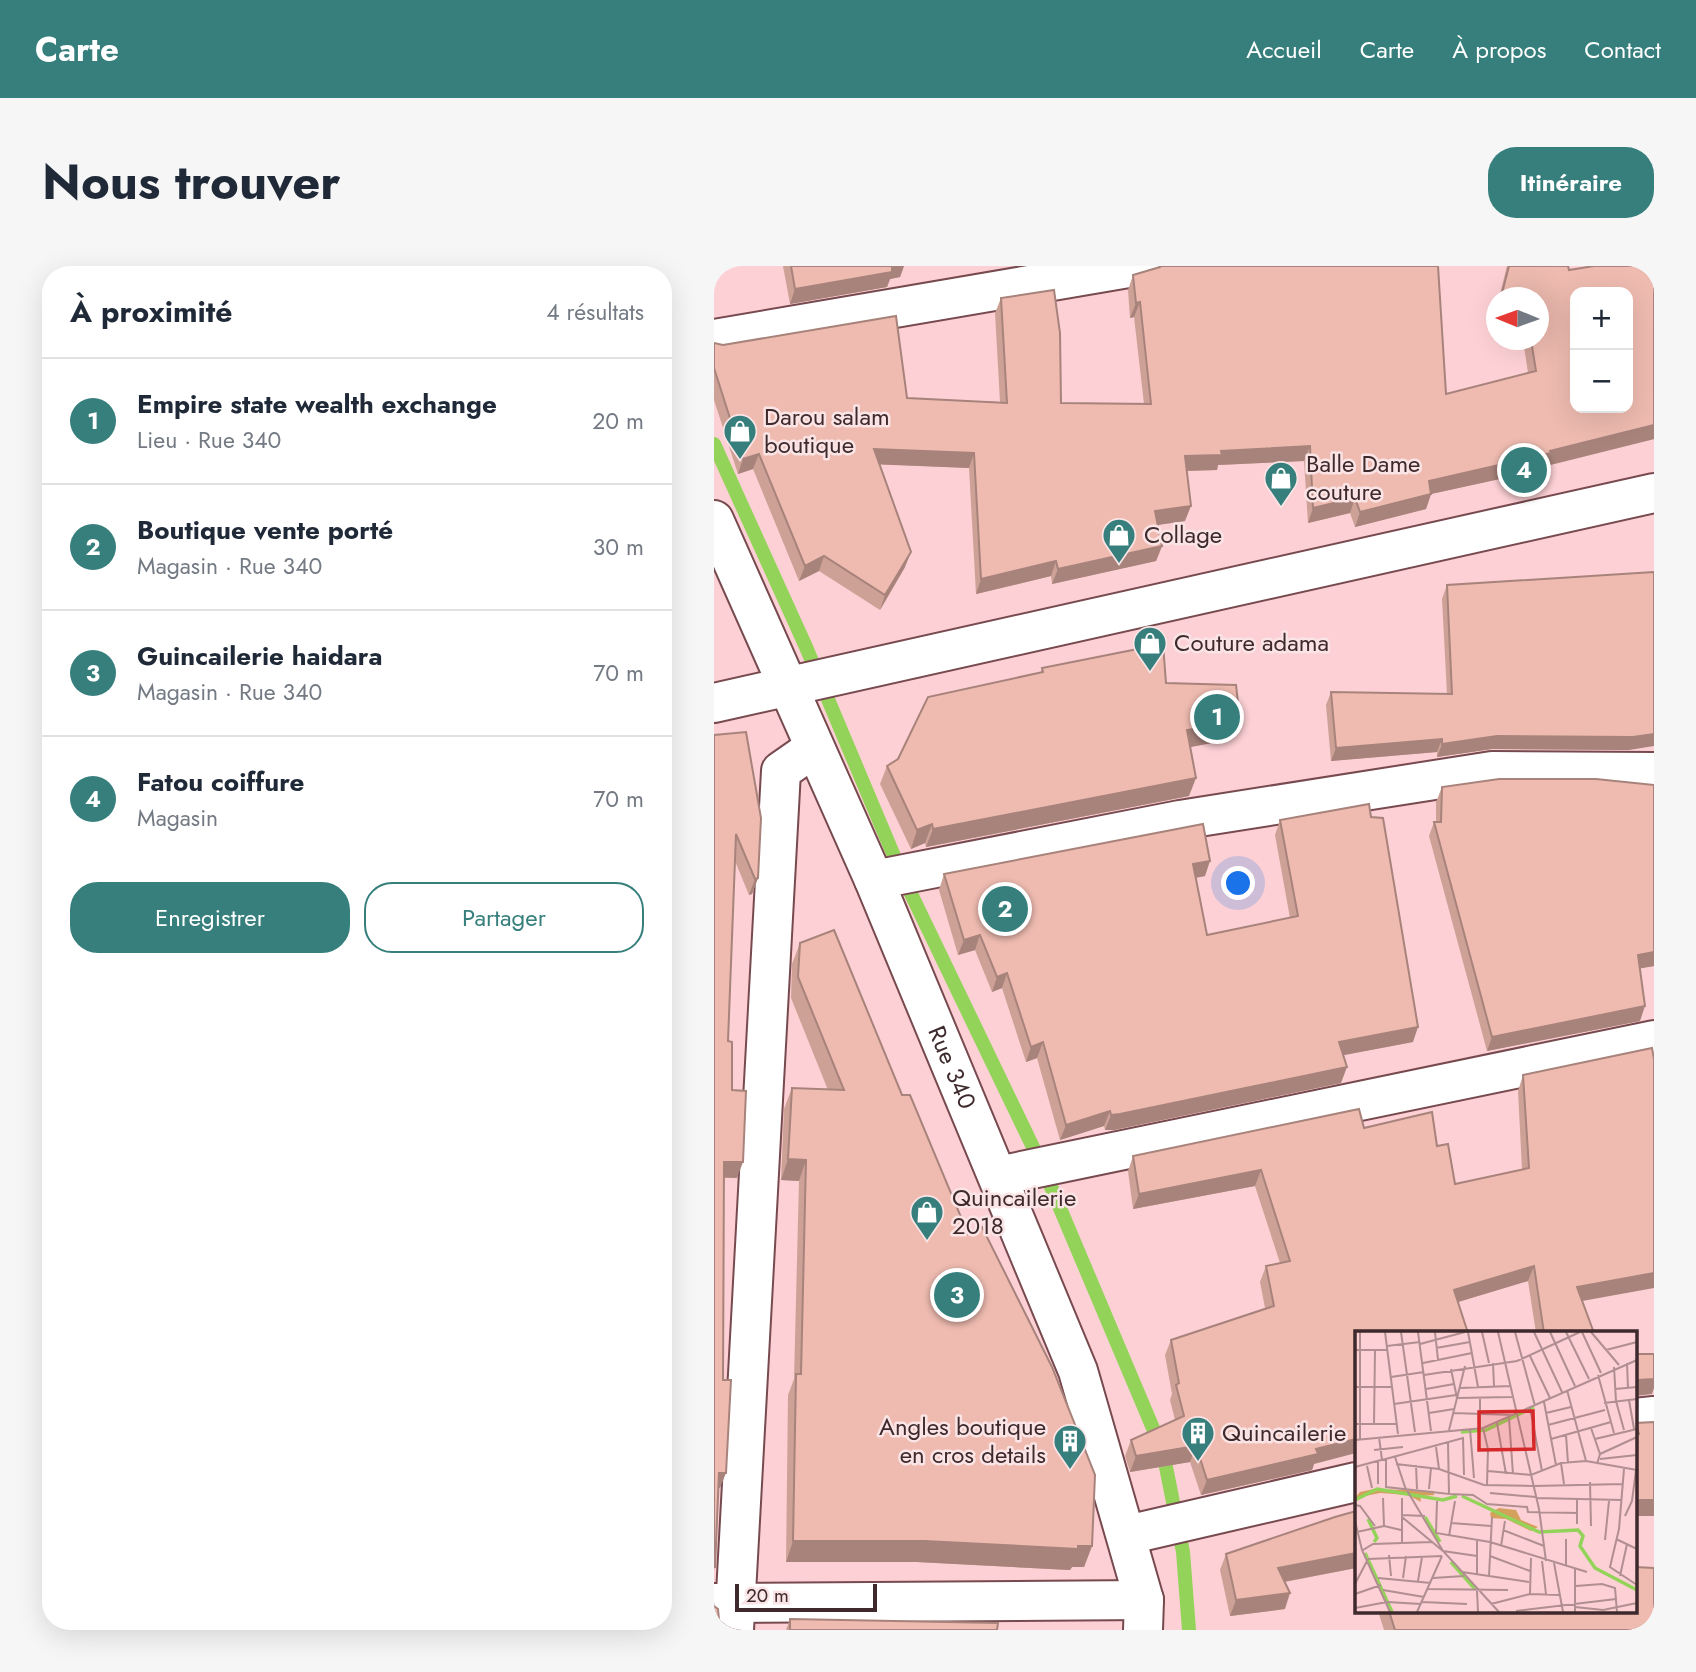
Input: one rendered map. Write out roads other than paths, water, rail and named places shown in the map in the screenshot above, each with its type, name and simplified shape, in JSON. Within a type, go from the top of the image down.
[{"type":"street","points":[[714,339],[1140,266]]},
{"type":"street","points":[[714,703],[791,688],[1654,492]]},
{"type":"street","name":"Rue 340","points":[[714,520],[791,688],[814,748],[874,880],[1078,1371],[1127,1535],[1144,1615]]},
{"type":"street","points":[[814,748],[781,771],[727,1612],[1144,1615]]},
{"type":"street","points":[[874,880],[1180,820],[1492,771],[1654,772]]},
{"type":"street","points":[[998,1176],[1654,1040]]},
{"type":"street","points":[[1636,1418],[1654,1416]]},
{"type":"street","points":[[1127,1535],[1355,1482]]},
{"type":"waterway","points":[[714,444],[806,647],[902,875],[1043,1168],[1163,1452],[1183,1552],[1189,1630]]},
{"type":"place","name":"Darou salam boutique","points":[[740,461]]},
{"type":"place","name":"Fatou coiffure","points":[[1524,470]]},
{"type":"place","name":"Balle Dame couture","points":[[1281,508]]},
{"type":"place","name":"Collage","points":[[1119,565]]},
{"type":"place","name":"Couture adama","points":[[1150,673]]},
{"type":"place","name":"Empire state wealth exchange","points":[[1217,717]]},
{"type":"place","name":"Boutique vente porté","points":[[1005,909]]},
{"type":"place","name":"Quincailerie 2018","points":[[927,1242]]},
{"type":"place","name":"Guincailerie haidara","points":[[957,1295]]},
{"type":"place","name":"Quincailerie","points":[[1198,1463]]},
{"type":"place","name":"Angles boutique en cros details","points":[[1070,1471]]}]
